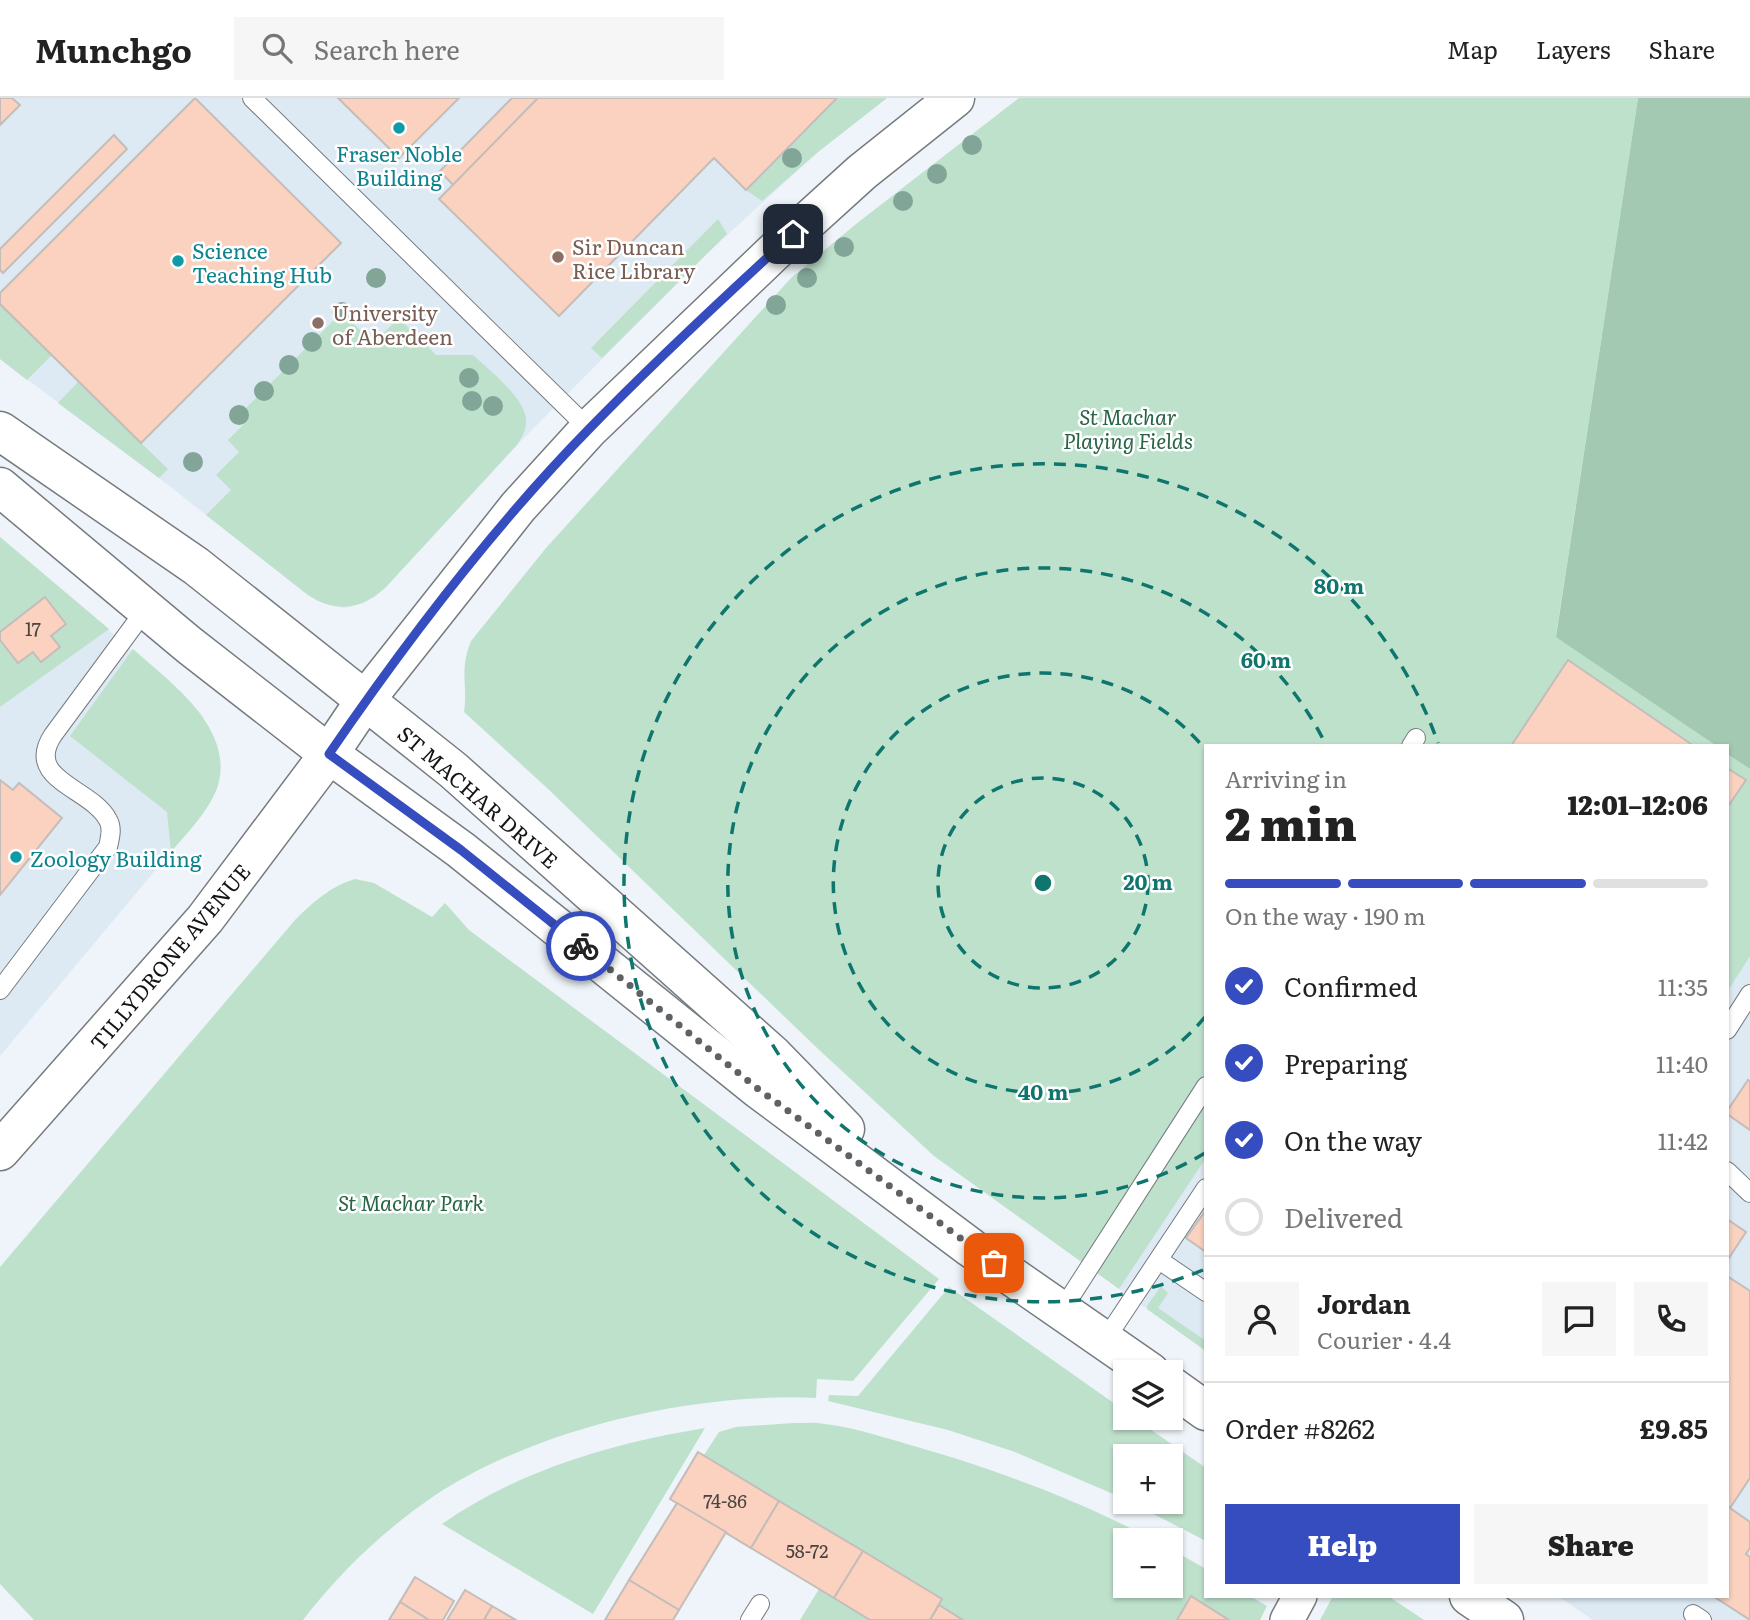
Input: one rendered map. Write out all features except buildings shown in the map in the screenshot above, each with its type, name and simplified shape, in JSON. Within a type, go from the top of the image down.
[{"type":"main road","name":"TILLYDRONE AVENUE","points":[[0,1151],[205,919],[329,754],[366,699],[518,507],[589,429],[786,241],[880,157],[955,98]]},
{"type":"main road","name":"ST MACHAR DRIVE","points":[[0,432],[196,566],[453,770],[774,1055],[919,1207]]},
{"type":"main road","name":"ST MACHAR DRIVE","points":[[0,487],[146,609],[329,754],[461,850],[757,1088],[971,1248],[1133,1360]]},
{"type":"main road","points":[[1183,1395],[1204,1410]]},
{"type":"main road","points":[[1472,1598],[1504,1620]]},
{"type":"street","points":[[1287,1620],[1299,1598]]},
{"type":"lane","points":[[253,98],[589,429]]},
{"type":"lane","points":[[0,990],[108,846],[111,833],[109,820],[99,808],[47,768],[44,757],[46,745],[53,734],[146,609]]},
{"type":"lane","points":[[1729,1027],[1750,994]]},
{"type":"lane","points":[[1062,1310],[1204,1089]]},
{"type":"lane","points":[[1729,1173],[1750,1193]]},
{"type":"lane","points":[[1105,1340],[1204,1191]]},
{"type":"lane","points":[[1159,1260],[1204,1291]]},
{"type":"lane","points":[[750,1620],[761,1604]]},
{"type":"shaded area","name":"University of Aberdeen","points":[[0,98],[887,98],[818,152],[702,258],[517,445],[385,588],[364,603],[344,608],[326,604],[308,595],[159,478],[0,359]]},
{"type":"shaded area","points":[[0,537],[183,694],[202,715],[212,733],[218,751],[219,772],[217,788],[203,813],[0,1056]]},
{"type":"shaded area","points":[[1729,755],[1750,769],[1750,1620],[1593,1620],[1561,1598],[1729,1598]]},
{"type":"shaded area","points":[[1204,1161],[1204,1350],[1119,1289]]},
{"type":"green space","points":[[837,98],[887,98],[818,152],[762,201],[746,190]]},
{"type":"green space","name":"St Machar Playing Fields","points":[[1019,98],[1638,98],[1556,636],[1714,744],[1693,744],[1568,660],[1512,744],[1204,744],[1204,1161],[1119,1289],[934,1156],[464,712],[465,669],[471,641],[546,548],[791,278],[856,224]]},
{"type":"green space","points":[[1638,98],[1750,98],[1750,769],[1729,755],[1729,744],[1714,744],[1556,637]]},
{"type":"green space","points":[[718,219],[727,234],[602,358],[591,348]]},
{"type":"green space","points":[[0,304],[52,355],[27,380],[0,359]]},
{"type":"green space","points":[[342,312],[373,343],[399,318],[436,355],[473,355],[513,393],[526,419],[524,433],[517,445],[385,588],[367,601],[348,606],[328,605],[308,595],[206,515],[231,490],[216,475],[239,452],[228,440],[246,422],[239,415]]},
{"type":"green space","points":[[78,382],[168,469],[159,478],[58,403]]},
{"type":"green space","points":[[0,537],[109,629],[0,707]]},
{"type":"green space","points":[[133,649],[197,710],[210,729],[218,748],[221,769],[216,791],[202,815],[171,852],[167,812],[70,736]]},
{"type":"green space","points":[[1729,755],[1750,769],[1750,956],[1729,989],[1729,805],[1746,781],[1729,769]]},
{"type":"green space","name":"St Machar Park","points":[[355,879],[374,883],[432,917],[445,903],[469,930],[939,1279],[853,1381],[817,1379],[816,1398],[720,1401],[669,1408],[618,1419],[520,1451],[475,1472],[416,1509],[348,1569],[303,1620],[34,1620],[0,1584],[0,1267],[295,920],[323,895]]},
{"type":"green space","points":[[1161,1286],[1168,1293],[1158,1308],[1204,1340],[1204,1350],[1147,1309]]},
{"type":"green space","points":[[949,1287],[1113,1403],[1113,1430],[1151,1430],[1171,1444],[1113,1444],[1113,1494],[1015,1452],[948,1430],[828,1401],[829,1395],[858,1396]]},
{"type":"green space","points":[[817,1423],[850,1428],[953,1458],[1041,1488],[1130,1528],[1113,1528],[1113,1598],[1183,1598],[1183,1556],[1204,1568],[1204,1598],[1253,1598],[1267,1606],[1260,1620],[800,1620],[819,1589],[726,1532],[673,1620],[605,1620],[676,1503],[670,1499],[698,1452],[704,1455],[719,1432],[736,1427]]},
{"type":"green space","points":[[705,1428],[593,1614],[442,1524],[503,1488],[568,1461],[636,1442]]},
{"type":"green space","points":[[1183,1452],[1204,1467],[1204,1540],[1153,1514],[1183,1514]]},
{"type":"green space","points":[[1332,1598],[1391,1598],[1424,1620],[1320,1620]]},
{"type":"way so far","points":[[581,946],[757,1088],[994,1263]]},
{"type":"place","name":"Fraser Noble Building","points":[[399,128]]},
{"type":"place","name":"Sir Duncan Rice Library","points":[[558,257]]},
{"type":"place","name":"Science Teaching Hub","points":[[178,261]]},
{"type":"place","name":"University of Aberdeen","points":[[318,323]]},
{"type":"place","name":"Zoology Building","points":[[16,857]]},
{"type":"route","points":[[581,946],[461,850],[329,754],[366,699],[518,507],[589,429],[658,360],[793,234]]}]
